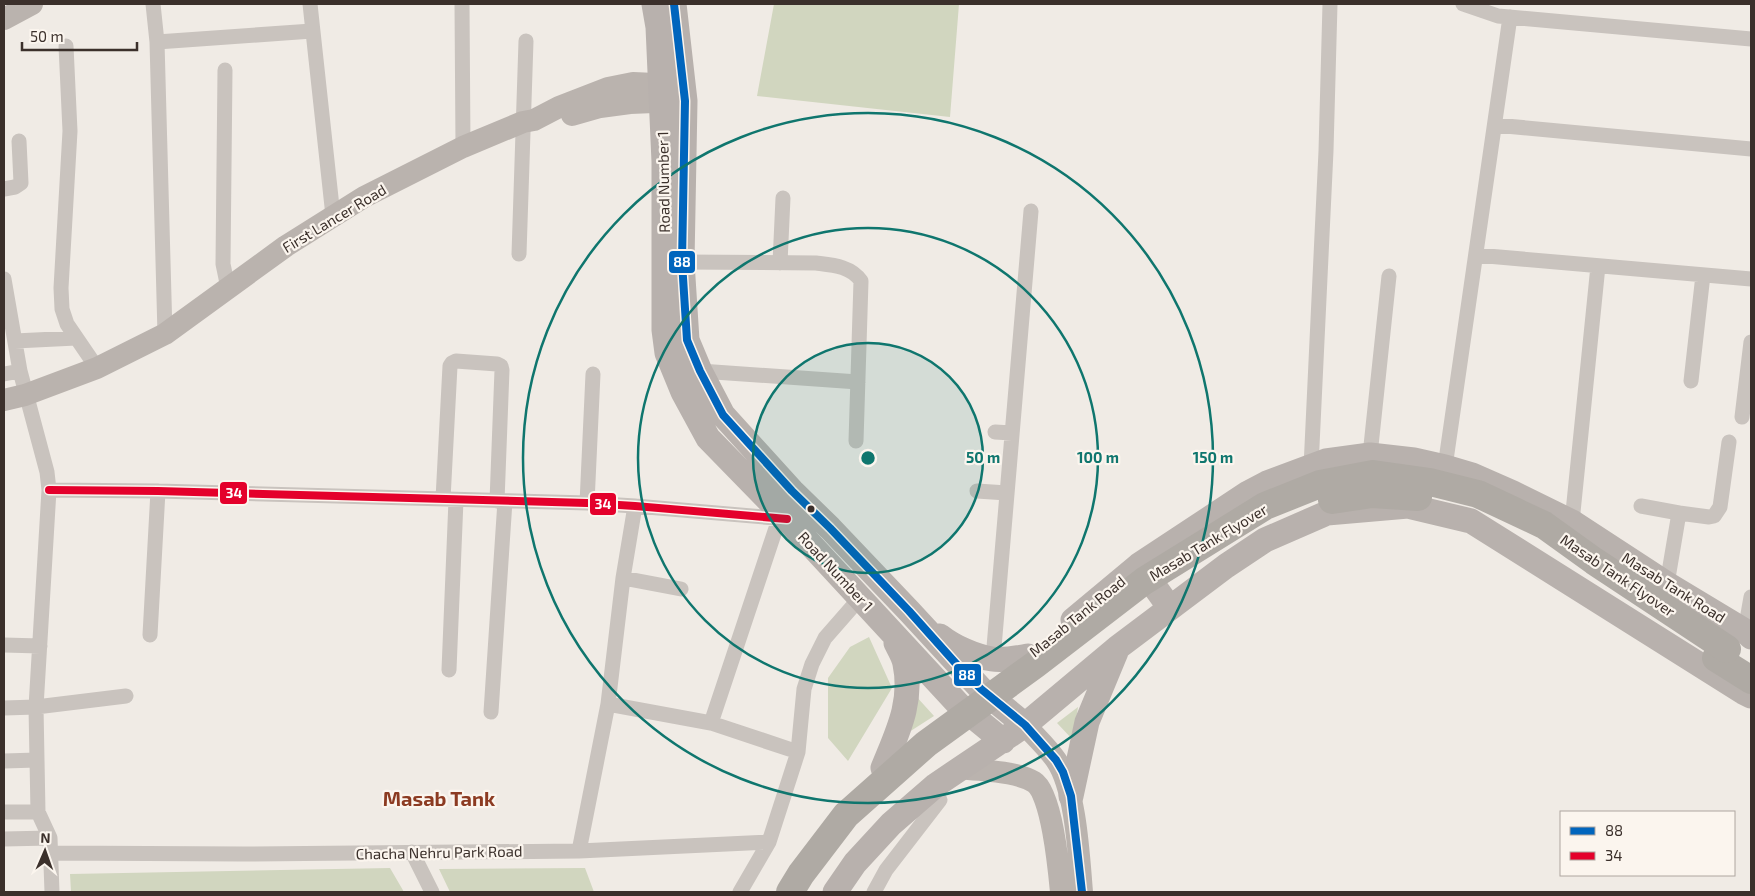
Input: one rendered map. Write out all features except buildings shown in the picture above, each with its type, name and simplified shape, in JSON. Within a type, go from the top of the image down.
[{"type":"highway","name":"Masab Tank Flyover","points":[[790,892],[801,874],[846,815],[926,744],[1036,664],[1144,581],[1265,506],[1320,484],[1373,474],[1430,482],[1478,494],[1544,524],[1594,561],[1735,643],[1751,663]]},
{"type":"highway","name":"Masab Tank Flyover","points":[[804,892],[823,863],[854,826],[886,794],[939,748],[1211,556],[1266,523],[1318,503],[1372,494],[1424,497],[1470,508],[1735,643],[1751,680]]},
{"type":"main road","name":"Road Number 1","points":[[654,4],[672,93],[664,162],[664,330],[667,353],[683,392],[708,438],[959,705],[1003,742]]},
{"type":"main road","name":"Road Number 1","points":[[674,4],[672,93],[687,340],[700,371],[723,415],[792,491],[830,528],[981,689],[1025,726]]},
{"type":"main road","name":"Masab Tank Road","points":[[783,892],[814,844],[848,800],[883,768],[959,705],[1028,656],[1139,566],[1248,493],[1326,461],[1370,456],[1414,460],[1472,475],[1505,489],[1572,522],[1667,584],[1735,643]]},
{"type":"main road","points":[[835,892],[855,863],[891,824],[936,785],[1025,726],[1117,648],[1265,540],[1328,513],[1408,506],[1471,522],[1751,696]]},
{"type":"main road","points":[[1139,566],[1170,608]]},
{"type":"main road","points":[[1106,593],[1140,631]]},
{"type":"main road","points":[[909,611],[948,642],[971,653],[993,659],[1028,656]]},
{"type":"main road","points":[[883,768],[902,721],[908,693],[905,662],[890,630]]},
{"type":"main road","points":[[1071,796],[1087,722],[1117,648]]},
{"type":"street","points":[[4,19],[32,4]]},
{"type":"street","points":[[153,4],[157,42],[165,334]]},
{"type":"street","points":[[310,4],[333,216]]},
{"type":"street","points":[[462,4],[463,147]]},
{"type":"street","points":[[1311,467],[1326,151],[1330,4]]},
{"type":"street","points":[[1463,4],[1498,16],[1751,39]]},
{"type":"street","points":[[1445,467],[1510,17]]},
{"type":"street","points":[[157,42],[312,31]]},
{"type":"street","points":[[519,254],[528,121],[526,42]]},
{"type":"street","points":[[66,46],[70,131],[61,288],[62,309],[66,324],[96,368]]},
{"type":"street","points":[[225,70],[223,264],[228,288]]},
{"type":"street","name":"First Lancer Road","points":[[14,397],[96,368],[165,334],[286,246],[333,216],[364,197],[463,147],[528,121],[566,117],[600,107],[630,103],[672,93]]},
{"type":"street","points":[[1494,125],[1751,149]]},
{"type":"street","points":[[4,188],[15,187],[20,183],[19,141]]},
{"type":"street","points":[[780,262],[783,198]]},
{"type":"street","points":[[993,659],[1031,211]]},
{"type":"street","points":[[1476,256],[1751,279]]},
{"type":"street","points":[[682,262],[780,262],[836,265],[857,276],[861,281],[856,441]]},
{"type":"street","points":[[1572,522],[1598,266]]},
{"type":"street","points":[[1692,381],[1703,275]]},
{"type":"street","points":[[1370,456],[1389,276]]},
{"type":"street","points":[[5,288],[20,371],[14,397],[47,472],[49,490],[36,708],[38,812],[50,846],[52,892]]},
{"type":"street","points":[[15,341],[76,338]]},
{"type":"street","points":[[1742,417],[1749,380],[1751,342]]},
{"type":"street","points":[[449,670],[450,366],[456,361],[497,364],[502,370],[501,501],[491,712]]},
{"type":"street","points":[[4,374],[20,371]]},
{"type":"street","points":[[700,371],[858,382]]},
{"type":"street","points":[[587,503],[593,374]]},
{"type":"street","points":[[995,432],[1012,433]]},
{"type":"street","points":[[1641,506],[1708,517],[1714,516],[1720,508],[1728,442]]},
{"type":"street","points":[[49,490],[158,491],[587,503],[783,519],[711,723]]},
{"type":"street","points":[[150,635],[158,491]]},
{"type":"street","points":[[977,491],[1007,493]]},
{"type":"street","points":[[579,851],[608,704],[623,578],[635,506]]},
{"type":"street","points":[[1667,584],[1679,513]]},
{"type":"street","points":[[623,578],[681,589]]},
{"type":"street","points":[[1735,643],[1751,597]]},
{"type":"street","points":[[740,892],[769,842],[798,752],[804,689],[812,664],[826,638],[860,598]]},
{"type":"street","points":[[4,645],[40,646]]},
{"type":"street","points":[[4,708],[36,708],[126,696]]},
{"type":"street","points":[[608,704],[711,723],[798,752]]},
{"type":"street","points":[[1025,726],[1056,760],[1063,772],[1071,796],[1082,892]]},
{"type":"street","points":[[4,761],[37,760]]},
{"type":"street","points":[[962,768],[1011,774],[1036,783],[1041,790],[1050,816],[1061,892]]},
{"type":"street","points":[[874,892],[886,870],[940,800]]},
{"type":"street","points":[[4,812],[38,812]]},
{"type":"street","name":"Chacha Nehru Park Road","points":[[4,839],[50,846],[253,854],[579,851],[769,842]]},
{"type":"street","points":[[412,852],[432,892]]},
{"type":"green space","points":[[774,4],[959,4],[950,117],[757,96]]},
{"type":"green space","points":[[869,637],[892,688],[848,761],[828,738],[828,678],[850,647]]},
{"type":"green space","points":[[915,695],[934,716],[906,734]]},
{"type":"green space","points":[[1078,707],[1073,740],[1057,723]]},
{"type":"green space","points":[[390,868],[404,892],[71,892],[70,874]]},
{"type":"green space","points":[[585,868],[594,892],[450,892],[439,869]]},
{"type":"transit line","name":"88","points":[[674,4],[685,101],[682,262],[687,340],[700,371],[723,415],[792,491],[909,611],[959,667],[981,689],[1025,725],[1056,760],[1063,772],[1071,796],[1082,892]]},
{"type":"transit line","name":"34","points":[[49,490],[158,491],[587,503],[787,519]]},
{"type":"district","name":"Masab Tank","points":[[439,798]]}]
